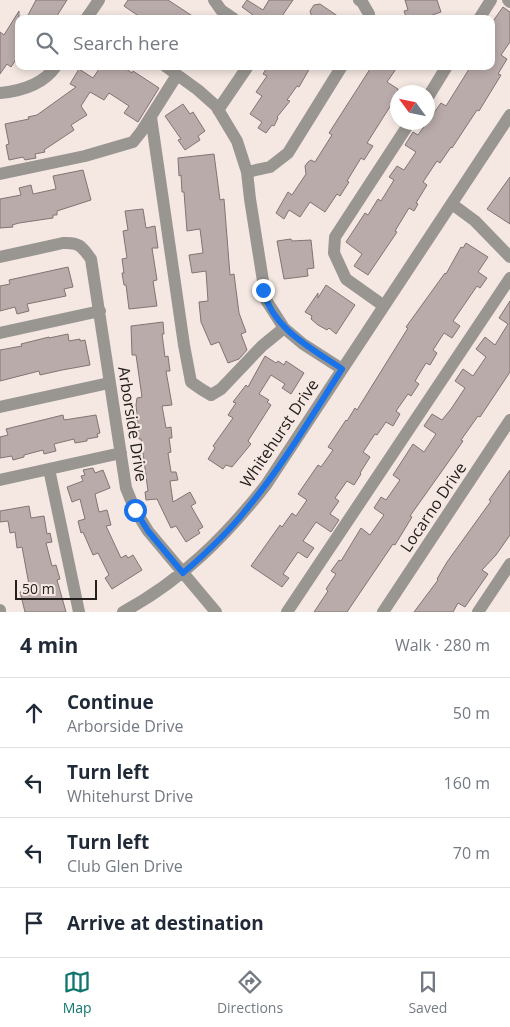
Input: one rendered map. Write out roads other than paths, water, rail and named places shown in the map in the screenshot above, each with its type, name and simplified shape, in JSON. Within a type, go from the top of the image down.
[{"type":"street","points":[[93,15],[99,0]]},
{"type":"street","points":[[214,0],[221,10],[228,15]]},
{"type":"street","points":[[359,0],[369,15]]},
{"type":"street","points":[[482,15],[491,0]]},
{"type":"street","points":[[0,93],[12,92],[32,86],[53,70]]},
{"type":"street","points":[[170,70],[198,90],[218,110],[237,141],[247,172],[266,300],[284,328],[303,344],[342,369]]},
{"type":"street","points":[[218,110],[245,70]]},
{"type":"street","points":[[247,172],[270,167],[288,153],[340,70]]},
{"type":"street","points":[[435,86],[445,70]]},
{"type":"street","points":[[0,174],[84,156],[133,142],[177,75]]},
{"type":"street","name":"Whitehurst Drive","points":[[124,612],[183,573],[230,530],[246,511],[266,485],[510,115]]},
{"type":"street","points":[[151,117],[191,382],[211,395],[221,389],[262,346],[284,328]]},
{"type":"street","points":[[384,306],[346,279],[334,252],[335,237],[405,130]]},
{"type":"street","points":[[452,204],[475,222],[510,257]]},
{"type":"street","name":"Arborside Drive","points":[[0,257],[72,242],[80,246],[91,259],[126,488],[135,510],[148,531],[216,612]]},
{"type":"street","points":[[287,612],[510,278]]},
{"type":"street","points":[[0,333],[100,311]]},
{"type":"street","points":[[0,407],[109,383]]},
{"type":"street","name":"Locarno Drive","points":[[382,612],[510,420]]},
{"type":"street","points":[[0,480],[121,453]]},
{"type":"street","points":[[49,469],[80,612]]},
{"type":"street","points":[[478,612],[510,564]]}]
